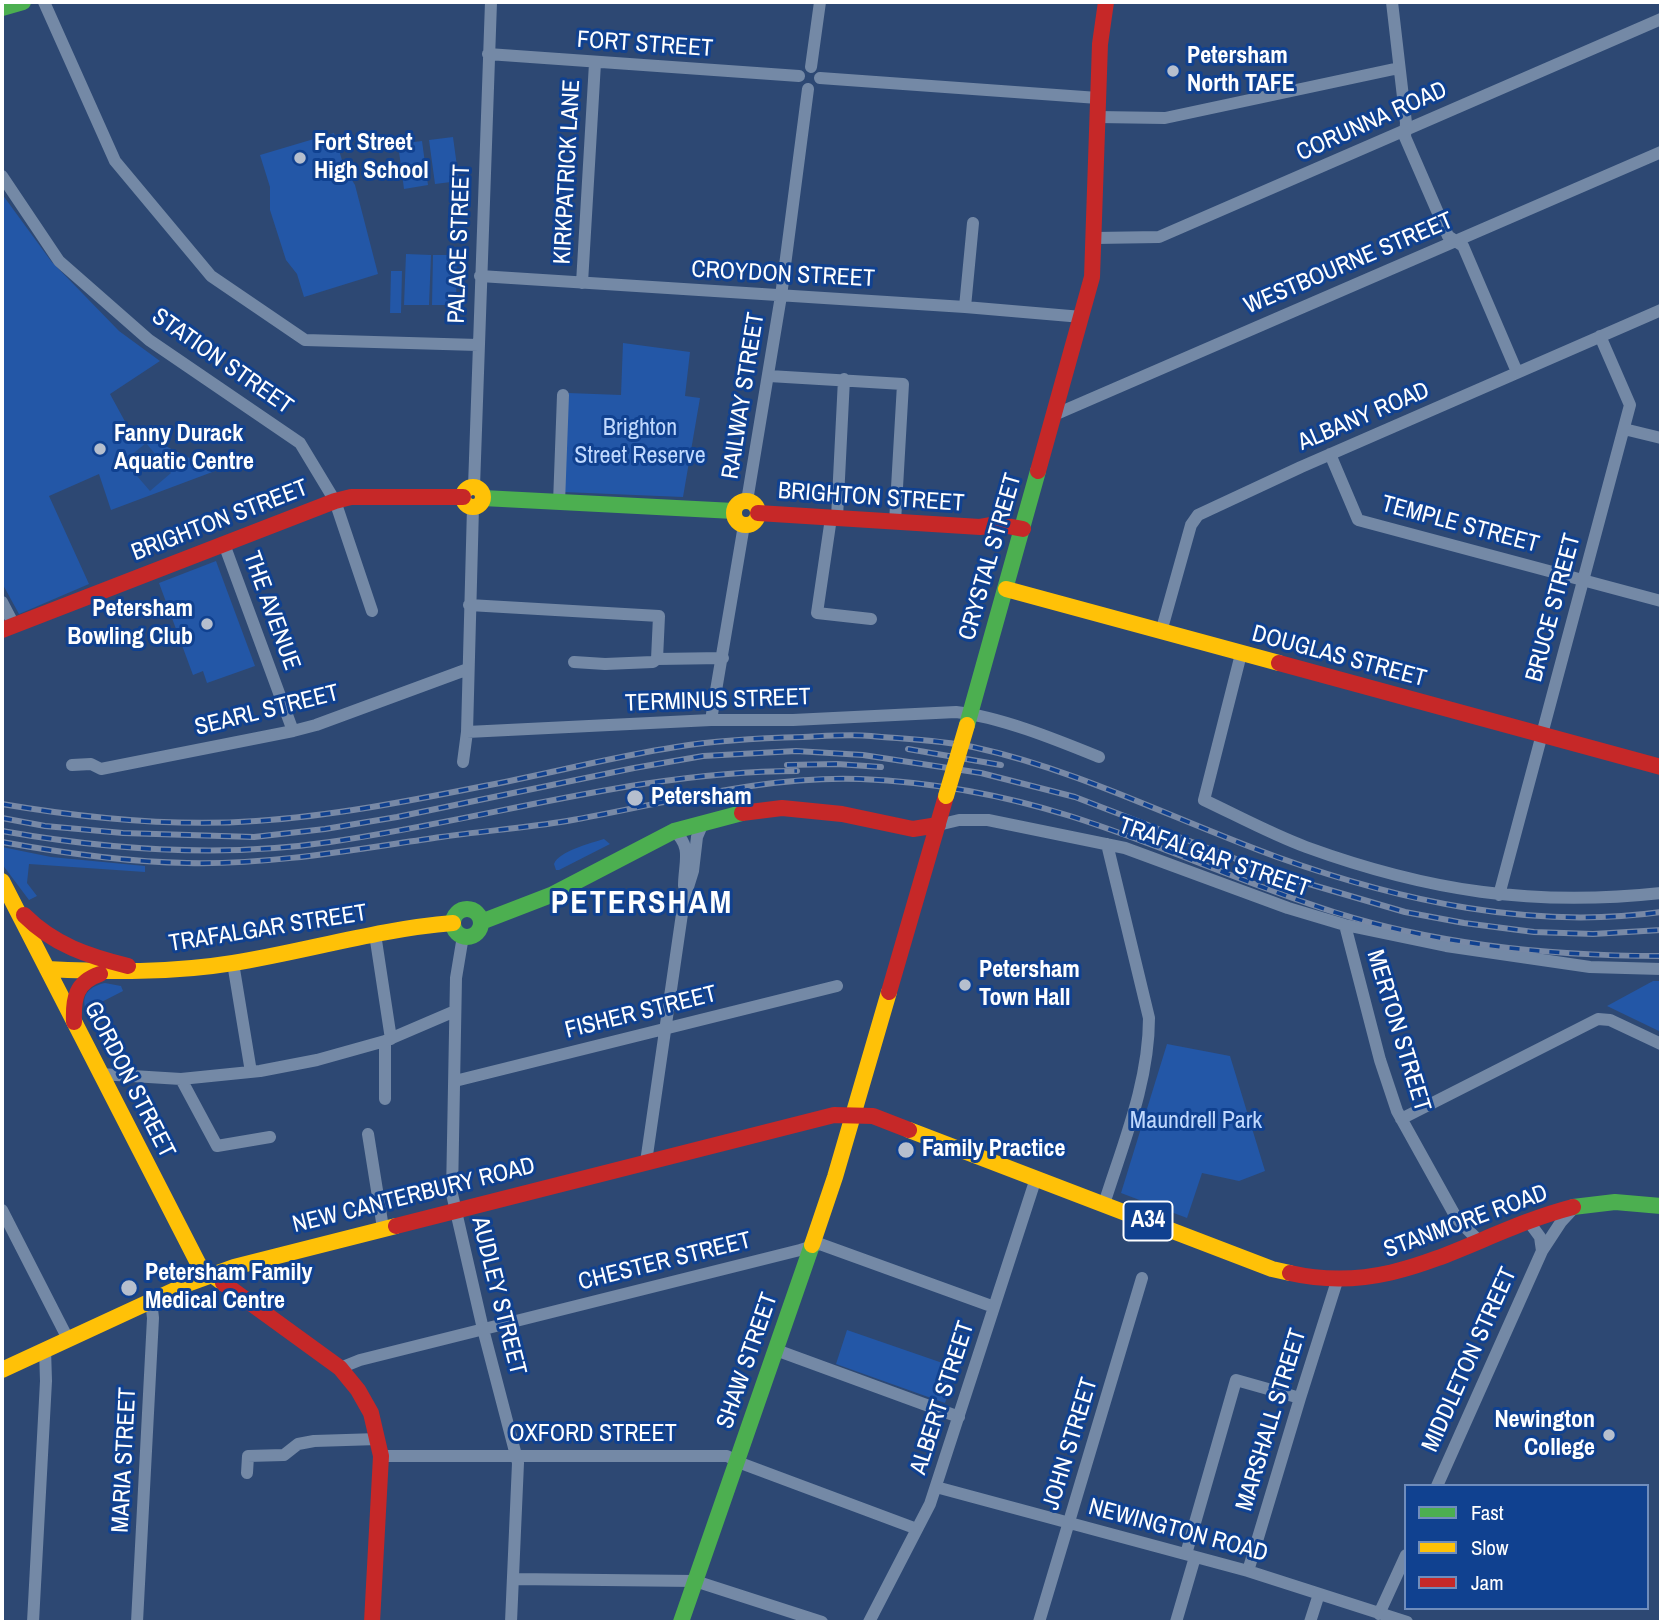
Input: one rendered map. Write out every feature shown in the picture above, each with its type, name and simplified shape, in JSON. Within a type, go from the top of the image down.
[{"type":"main road","points":[[2,8],[23,2]]},
{"type":"main road","name":"CRYSTAL STREET","points":[[853,1114],[969,719],[1092,277],[1100,44],[1106,2]]},
{"type":"main road","name":"BRIGHTON STREET","points":[[8,627],[351,497],[473,497],[559,503],[746,508],[834,518],[980,527],[997,524],[1023,529]]},
{"type":"main road","points":[[744,525],[754,522],[746,508]]},
{"type":"main road","name":"BRIGHTON STREET","points":[[980,527],[999,534],[1017,550]]},
{"type":"main road","name":"DOUGLAS STREET","points":[[1006,589],[1661,766]]},
{"type":"main road","name":"TRAFALGAR STREET","points":[[481,922],[551,895],[674,831],[762,809],[782,808],[842,814],[913,829],[938,825]]},
{"type":"main road","points":[[2,881],[12,901],[48,939],[92,957],[145,970]]},
{"type":"main road","name":"GORDON STREET","points":[[12,901],[199,1265],[340,1368],[358,1390],[371,1413],[380,1447]]},
{"type":"main road","points":[[467,909],[478,915],[481,922],[477,933],[470,937],[458,930],[459,912],[467,909]]},
{"type":"main road","name":"TRAFALGAR STREET","points":[[47,969],[107,973],[233,963],[375,934],[458,930]]},
{"type":"main road","points":[[47,969],[56,960],[92,957]]},
{"type":"main road","points":[[74,1022],[73,1003],[78,986],[89,977],[107,973]]},
{"type":"main road","name":"NEW CANTERBURY ROAD","points":[[2,1370],[151,1300],[234,1267],[454,1209],[834,1115],[853,1114]]},
{"type":"main road","name":"STANMORE ROAD","points":[[853,1114],[873,1116],[1288,1274],[1337,1281],[1369,1279],[1399,1273],[1529,1222],[1575,1207],[1625,1201],[1661,1206]]},
{"type":"main road","name":"SHAW STREET","points":[[681,1622],[813,1245],[853,1114]]},
{"type":"main road","points":[[372,1622],[380,1447]]},
{"type":"street","points":[[44,2],[115,161],[211,276],[305,340],[478,345]]},
{"type":"street","name":"PALACE STREET","points":[[463,762],[467,732],[469,605],[491,2]]},
{"type":"street","points":[[811,67],[820,2]]},
{"type":"street","points":[[1392,2],[1405,137],[1448,236],[1463,246],[1517,372]]},
{"type":"street","name":"CORUNNA ROAD","points":[[1095,237],[1159,237],[1661,19]]},
{"type":"street","name":"FORT STREET","points":[[488,54],[799,76]]},
{"type":"street","name":"KIRKPATRICK LANE","points":[[582,283],[595,63]]},
{"type":"street","points":[[811,67],[819,72],[820,78],[818,85],[808,89],[802,86],[799,76],[804,68],[811,67]]},
{"type":"street","points":[[1098,117],[1165,118],[1399,68]]},
{"type":"street","points":[[820,78],[1098,98]]},
{"type":"street","name":"RAILWAY STREET","points":[[746,508],[781,296],[808,89]]},
{"type":"street","name":"WESTBOURNE STREET","points":[[1054,415],[1661,152]]},
{"type":"street","name":"STATION STREET","points":[[2,176],[59,261],[149,340],[300,443],[335,501],[372,611]]},
{"type":"street","points":[[965,307],[974,223]]},
{"type":"street","name":"CROYDON STREET","points":[[480,276],[1082,317]]},
{"type":"street","name":"ALBANY ROAD","points":[[1161,632],[1191,525],[1198,515],[1330,454],[1661,310]]},
{"type":"street","name":"BRUCE STREET","points":[[1499,895],[1630,405],[1600,335]]},
{"type":"street","points":[[769,376],[903,384],[895,522]]},
{"type":"street","points":[[845,379],[834,518],[817,613],[871,619]]},
{"type":"street","points":[[559,503],[563,395]]},
{"type":"street","points":[[1624,429],[1661,438]]},
{"type":"street","name":"TEMPLE STREET","points":[[1330,454],[1357,520],[1661,601]]},
{"type":"street","points":[[712,720],[744,525]]},
{"type":"street","name":"THE AVENUE","points":[[224,544],[293,731]]},
{"type":"street","points":[[2,602],[8,627]]},
{"type":"street","points":[[469,605],[659,616],[657,659]]},
{"type":"street","points":[[1241,654],[1204,800],[1304,846],[1409,880],[1451,889],[1499,895],[1580,899],[1661,893]]},
{"type":"street","points":[[574,662],[606,664],[653,662],[657,659],[723,658]]},
{"type":"street","name":"SEARL STREET","points":[[72,765],[91,764],[101,769],[293,731],[316,725],[468,668]]},
{"type":"street","name":"TERMINUS STREET","points":[[467,732],[712,720],[900,716],[938,712],[1044,736],[1099,757]]},
{"type":"street","name":"TRAFALGAR STREET","points":[[938,825],[959,820],[980,820],[1018,825],[1107,844],[1138,852],[1247,894],[1345,925],[1453,948],[1564,964],[1661,969]]},
{"type":"street","points":[[684,900],[693,871],[697,837],[703,822]]},
{"type":"street","points":[[646,1162],[684,900],[686,845],[674,831]]},
{"type":"street","points":[[1104,1204],[1140,1088],[1149,1034],[1149,1018],[1107,844]]},
{"type":"street","name":"MERTON STREET","points":[[1345,925],[1380,1060],[1401,1119],[1457,1219],[1479,1241]]},
{"type":"street","name":"AUDLEY STREET","points":[[458,930],[452,1194],[516,1456],[518,1478],[511,1622]]},
{"type":"street","points":[[375,934],[388,1040],[385,1099]]},
{"type":"street","points":[[233,963],[251,1072]]},
{"type":"street","name":"FISHER STREET","points":[[454,1081],[837,986]]},
{"type":"street","points":[[100,1074],[181,1079],[251,1072],[317,1060],[388,1040],[455,1011]]},
{"type":"street","points":[[1401,1119],[1598,1019],[1610,1020],[1661,1044]]},
{"type":"street","points":[[181,1079],[217,1146],[270,1137]]},
{"type":"street","points":[[368,1134],[383,1228]]},
{"type":"street","name":"ALBERT STREET","points":[[869,1622],[936,1487],[1036,1178]]},
{"type":"street","name":"MIDDLETON STREET","points":[[1438,1484],[1542,1251],[1561,1222],[1575,1207]]},
{"type":"street","points":[[2,1210],[68,1339]]},
{"type":"street","name":"MERTON STREET","points":[[1457,1219],[1461,1248]]},
{"type":"street","name":"MIDDLETON STREET","points":[[1529,1222],[1538,1232],[1542,1251]]},
{"type":"street","points":[[813,1245],[820,1244],[994,1307]]},
{"type":"street","name":"CHESTER STREET","points":[[340,1368],[360,1360],[813,1245]]},
{"type":"street","name":"JOHN STREET","points":[[1039,1622],[1142,1278]]},
{"type":"street","name":"MARSHALL STREET","points":[[1248,1572],[1337,1281]]},
{"type":"street","name":"MARIA STREET","points":[[137,1622],[153,1318],[151,1300]]},
{"type":"street","points":[[33,1622],[46,1381],[44,1349]]},
{"type":"street","points":[[776,1350],[959,1417]]},
{"type":"street","points":[[1175,1622],[1236,1380],[1300,1398]]},
{"type":"street","name":"OXFORD STREET","points":[[247,1473],[248,1456],[284,1455],[298,1444],[314,1441],[516,1456],[727,1456],[917,1529]]},
{"type":"street","name":"NEWINGTON ROAD","points":[[936,1487],[1191,1555],[1406,1622]]},
{"type":"street","points":[[1380,1614],[1404,1560]]},
{"type":"street","points":[[513,1579],[695,1581],[822,1622]]},
{"type":"street","points":[[1310,1622],[1319,1594]]},
{"type":"green space","points":[[334,133],[344,167],[355,185],[378,274],[304,297],[297,274],[286,260],[270,210],[270,187],[260,155]]},
{"type":"green space","points":[[453,137],[459,181],[435,184],[429,140]]},
{"type":"green space","points":[[422,141],[428,185],[404,189],[398,144]]},
{"type":"green space","points":[[2,194],[51,261],[119,331],[160,361],[110,394],[128,427],[215,471],[111,510],[99,474],[49,496],[89,584],[19,614],[2,583]]},
{"type":"green space","points":[[406,254],[431,255],[429,305],[404,305]]},
{"type":"green space","points":[[433,255],[457,255],[456,305],[432,305]]},
{"type":"green space","points":[[391,271],[402,271],[401,313],[390,313]]},
{"type":"green space","name":"Brighton Street Reserve","points":[[623,343],[690,352],[685,396],[700,398],[683,497],[563,492],[568,393],[621,395]]},
{"type":"green space","name":"Petersham Bowling Club","points":[[216,561],[255,666],[207,683],[203,671],[193,675],[159,583]]},
{"type":"green space","points":[[604,839],[610,844],[556,870],[554,864],[562,855]]},
{"type":"green space","points":[[2,847],[51,857],[145,866],[145,872],[29,864],[27,883],[37,896],[29,900],[2,864]]},
{"type":"green space","points":[[1653,981],[1661,981],[1661,1032],[1607,1006]]},
{"type":"green space","points":[[105,983],[121,986],[123,991],[86,1010],[84,999],[88,992]]},
{"type":"green space","name":"Maundrell Park","points":[[1167,1044],[1230,1056],[1265,1171],[1239,1181],[1202,1173],[1187,1218],[1121,1193]]},
{"type":"green space","points":[[847,1330],[957,1368],[945,1403],[836,1364]]},
{"type":"shaded area","points":[[146,443],[171,473],[150,491],[124,461]]},
{"type":"railway","points":[[2,804],[128,820],[192,823],[256,821],[342,812],[692,745],[755,739],[863,735],[948,743],[1012,757],[1089,782],[1239,843],[1323,873],[1418,898],[1466,908],[1563,917],[1612,917],[1661,912]]},
{"type":"railway","points":[[908,749],[1001,765]]},
{"type":"railway","points":[[2,818],[45,826],[123,833],[254,837],[397,817],[703,756],[796,751],[863,755],[981,773],[1075,797],[1275,874],[1405,912],[1534,932],[1593,934],[1661,930]]},
{"type":"railway","points":[[787,765],[881,767]]},
{"type":"railway","points":[[2,831],[83,843],[166,850],[289,847],[388,833],[562,798],[679,779],[797,771]]},
{"type":"railway","points":[[2,842],[141,861],[251,861],[551,823],[787,781],[861,779],[967,791],[1045,809],[1103,827],[1301,901],[1414,933],[1537,951],[1661,956]]},
{"type":"traffic: fast","points":[[2,8],[23,2]]},
{"type":"traffic: fast","points":[[967,725],[1038,471]]},
{"type":"traffic: fast","points":[[483,498],[734,511]]},
{"type":"traffic: fast","points":[[481,922],[551,895],[674,831],[742,813]]},
{"type":"traffic: fast","points":[[467,909],[477,913],[481,923],[477,933],[467,937],[457,933],[453,923],[457,913],[467,909]]},
{"type":"traffic: fast","points":[[1573,1207],[1615,1202],[1661,1206]]},
{"type":"traffic: fast","points":[[681,1622],[812,1245]]},
{"type":"traffic: slow","points":[[473,487],[480,490],[483,497],[480,504],[473,507],[466,504],[463,497],[466,490],[473,487]]},
{"type":"traffic: slow","points":[[746,501],[755,504],[758,513],[755,522],[746,525],[737,522],[734,513],[737,504],[746,501]]},
{"type":"traffic: slow","points":[[1006,589],[1279,663]]},
{"type":"traffic: slow","points":[[946,796],[967,725]]},
{"type":"traffic: slow","points":[[2,881],[199,1265],[223,1283]]},
{"type":"traffic: slow","points":[[47,969],[187,969],[261,958],[397,930],[453,923]]},
{"type":"traffic: slow","points":[[812,1245],[835,1177],[889,992]]},
{"type":"traffic: slow","points":[[909,1130],[1272,1269],[1290,1273]]},
{"type":"traffic: slow","points":[[2,1370],[190,1283],[234,1267],[396,1226]]},
{"type":"traffic: jam","points":[[1038,471],[1092,277],[1100,44],[1106,2]]},
{"type":"traffic: jam","points":[[2,630],[335,501],[351,497],[463,497]]},
{"type":"traffic: jam","points":[[758,513],[980,527],[997,524],[1023,529]]},
{"type":"traffic: jam","points":[[1279,663],[1661,767]]},
{"type":"traffic: jam","points":[[889,992],[946,796]]},
{"type":"traffic: jam","points":[[742,813],[782,808],[842,814],[913,829],[938,825]]},
{"type":"traffic: jam","points":[[24,915],[47,934],[72,948],[128,966]]},
{"type":"traffic: jam","points":[[74,1022],[75,998],[81,986],[100,974]]},
{"type":"traffic: jam","points":[[396,1226],[834,1115],[873,1116],[909,1130]]},
{"type":"traffic: jam","points":[[1290,1273],[1329,1278],[1366,1277],[1401,1270],[1573,1207]]},
{"type":"traffic: jam","points":[[223,1283],[340,1368],[358,1390],[371,1413],[381,1456],[372,1622]]},
{"type":"place","name":"Petersham North TAFE","points":[[1173,71]]},
{"type":"place","name":"Fort Street High School","points":[[300,158]]},
{"type":"place","name":"Fanny Durack Aquatic Centre","points":[[100,449]]},
{"type":"place","name":"Petersham Bowling Club","points":[[207,624]]},
{"type":"place","name":"Petersham","points":[[635,798]]},
{"type":"place","name":"Petersham Town Hall","points":[[965,985]]},
{"type":"place","name":"Family Practice","points":[[906,1150]]},
{"type":"place","name":"Petersham Family Medical Centre","points":[[129,1288]]},
{"type":"place","name":"Newington College","points":[[1609,1435]]},
{"type":"district","name":"PETERSHAM","points":[[642,904]]}]
